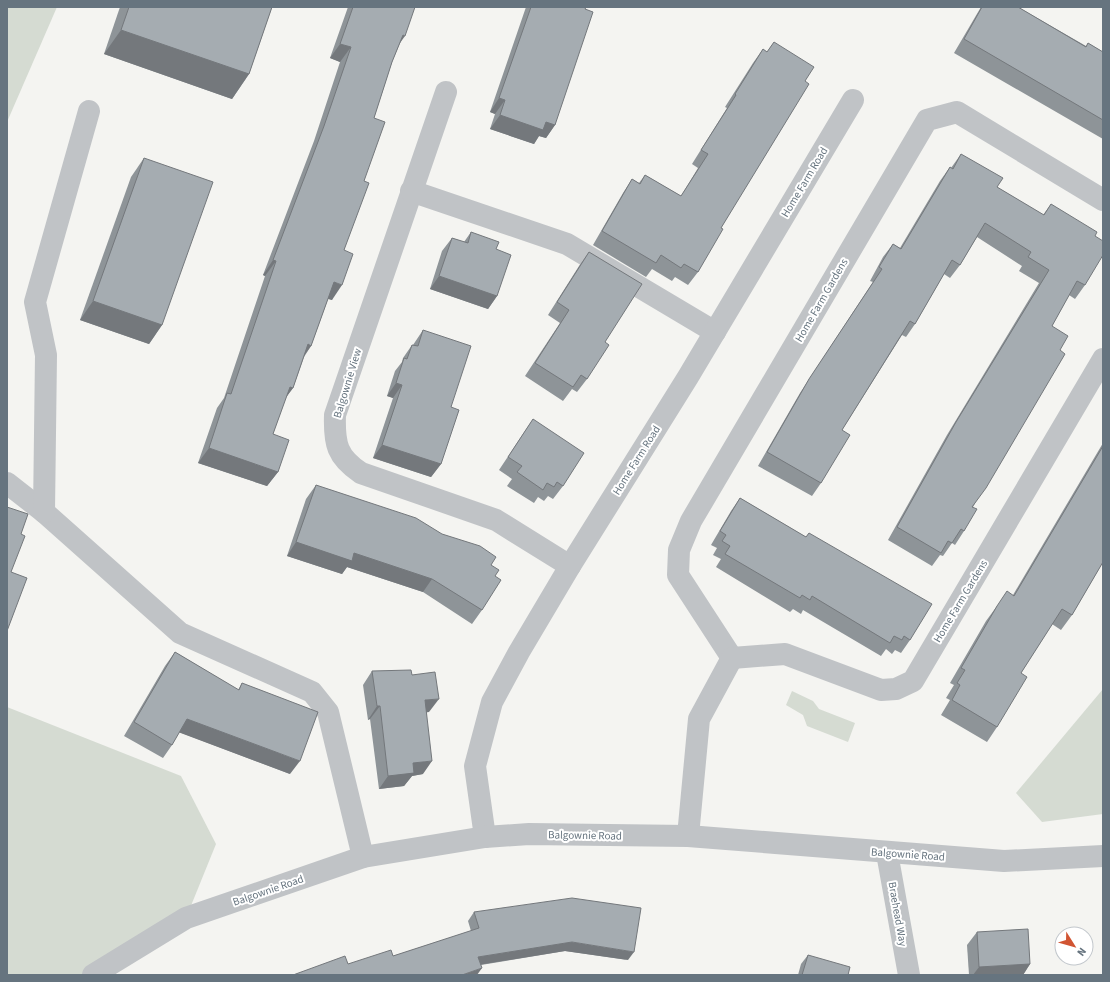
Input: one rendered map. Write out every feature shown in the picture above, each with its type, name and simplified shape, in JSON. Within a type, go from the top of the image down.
[{"type":"street","name":"Balgownie View","points":[[446,92],[335,416],[334,434],[338,451],[348,464],[361,473],[496,520],[570,566]]},
{"type":"street","name":"Home Farm Road","points":[[485,837],[476,766],[492,702],[518,652],[715,332],[852,100]]},
{"type":"street","points":[[44,512],[46,355],[35,302],[89,111]]},
{"type":"street","name":"Home Farm Gardens","points":[[1103,200],[957,112],[927,120],[691,521],[679,550],[678,575],[732,658],[785,654],[881,690],[896,689],[912,681],[1103,359]]},
{"type":"street","points":[[411,191],[567,244],[715,332]]},
{"type":"street","points":[[7,483],[44,512],[180,633],[312,692],[328,712],[363,857]]},
{"type":"street","points":[[688,836],[699,719],[732,658]]},
{"type":"street","name":"Balgownie Road","points":[[93,975],[186,918],[363,857],[485,837],[529,834],[688,836],[887,853],[1004,861],[1103,856]]},
{"type":"street","name":"Braehead Way","points":[[887,853],[909,975]]},
{"type":"shaded area","points":[[7,7],[57,7],[7,122]]},
{"type":"shaded area","points":[[1103,689],[1103,814],[1042,822],[1016,793]]},
{"type":"shaded area","points":[[792,691],[813,701],[819,709],[855,723],[848,742],[807,726],[803,715],[786,705]]},
{"type":"shaded area","points":[[7,707],[181,776],[216,844],[186,918],[93,975],[7,975]]},
{"type":"building","points":[[129,7],[272,7],[249,74],[121,30]]},
{"type":"building","points":[[353,7],[415,7],[405,36],[403,35],[392,62],[374,118],[385,122],[364,181],[369,183],[344,250],[353,254],[342,285],[334,282],[311,346],[308,344],[293,388],[290,387],[273,434],[289,440],[278,472],[209,448],[227,393],[231,394],[276,261],[273,260],[324,126],[351,47],[340,44]]},
{"type":"building","points":[[531,7],[586,7],[585,9],[593,12],[555,125],[546,122],[543,130],[500,115],[505,100],[499,98]]},
{"type":"building","points":[[982,7],[1018,7],[1086,47],[1088,43],[1103,52],[1103,120],[964,39]]},
{"type":"building","points":[[774,42],[814,67],[805,81],[809,84],[721,228],[723,229],[698,272],[684,264],[681,268],[661,255],[656,263],[602,231],[632,179],[640,184],[645,175],[681,196],[708,154],[701,150],[763,49],[767,52]]},
{"type":"building","points":[[961,154],[1003,178],[997,187],[1044,215],[1051,204],[1097,232],[1095,236],[1103,241],[1103,255],[1085,285],[1077,281],[1052,326],[1068,336],[1060,350],[1065,354],[986,488],[972,507],[977,509],[964,531],[961,529],[952,543],[948,541],[941,553],[897,527],[956,422],[1049,270],[1028,257],[1031,252],[985,223],[960,265],[952,260],[915,324],[910,321],[842,430],[850,435],[821,483],[767,452],[809,379],[882,269],[879,267],[893,244],[901,249],[950,167],[953,169]]},
{"type":"building","points":[[144,158],[213,182],[162,325],[93,301]]},
{"type":"building","points":[[471,232],[499,242],[496,249],[511,255],[497,296],[439,276],[452,238],[468,243]]},
{"type":"building","points":[[589,252],[642,284],[605,342],[609,345],[587,379],[581,375],[573,387],[535,363],[569,310],[557,302]]},
{"type":"building","points":[[423,330],[471,346],[451,407],[459,410],[441,464],[382,445],[402,385],[396,383],[404,358],[407,359],[412,345],[418,346]]},
{"type":"building","points":[[533,419],[584,453],[563,486],[557,482],[554,487],[547,483],[543,490],[517,472],[522,466],[508,457]]},
{"type":"building","points":[[1103,446],[1103,562],[1072,615],[1062,609],[1021,673],[1027,677],[997,727],[952,700],[960,685],[957,683],[965,670],[961,668],[1007,591],[1014,596]]},
{"type":"building","points":[[316,485],[416,518],[442,534],[480,546],[496,557],[491,565],[499,570],[495,576],[501,580],[482,610],[432,579],[354,553],[352,561],[296,542]]},
{"type":"building","points":[[740,498],[806,537],[809,533],[932,604],[910,640],[904,636],[902,640],[894,636],[890,643],[812,596],[810,600],[802,595],[800,598],[725,554],[730,546],[722,541],[726,535],[720,531]]},
{"type":"building","points":[[7,507],[28,514],[21,534],[25,536],[11,572],[27,578],[7,631]]},
{"type":"building","points":[[175,652],[239,690],[242,683],[318,712],[300,761],[187,719],[172,745],[134,722]]},
{"type":"building","points":[[411,670],[412,675],[435,672],[439,699],[425,700],[432,761],[413,763],[414,773],[388,776],[380,706],[377,706],[372,671]]},
{"type":"building","points":[[572,898],[641,908],[634,952],[572,942],[478,957],[482,968],[462,975],[293,975],[345,956],[348,964],[391,950],[393,956],[479,928],[474,912]]},
{"type":"building","points":[[1028,929],[1030,964],[979,967],[977,932]]},
{"type":"building","points":[[808,955],[850,967],[848,975],[802,975]]}]
